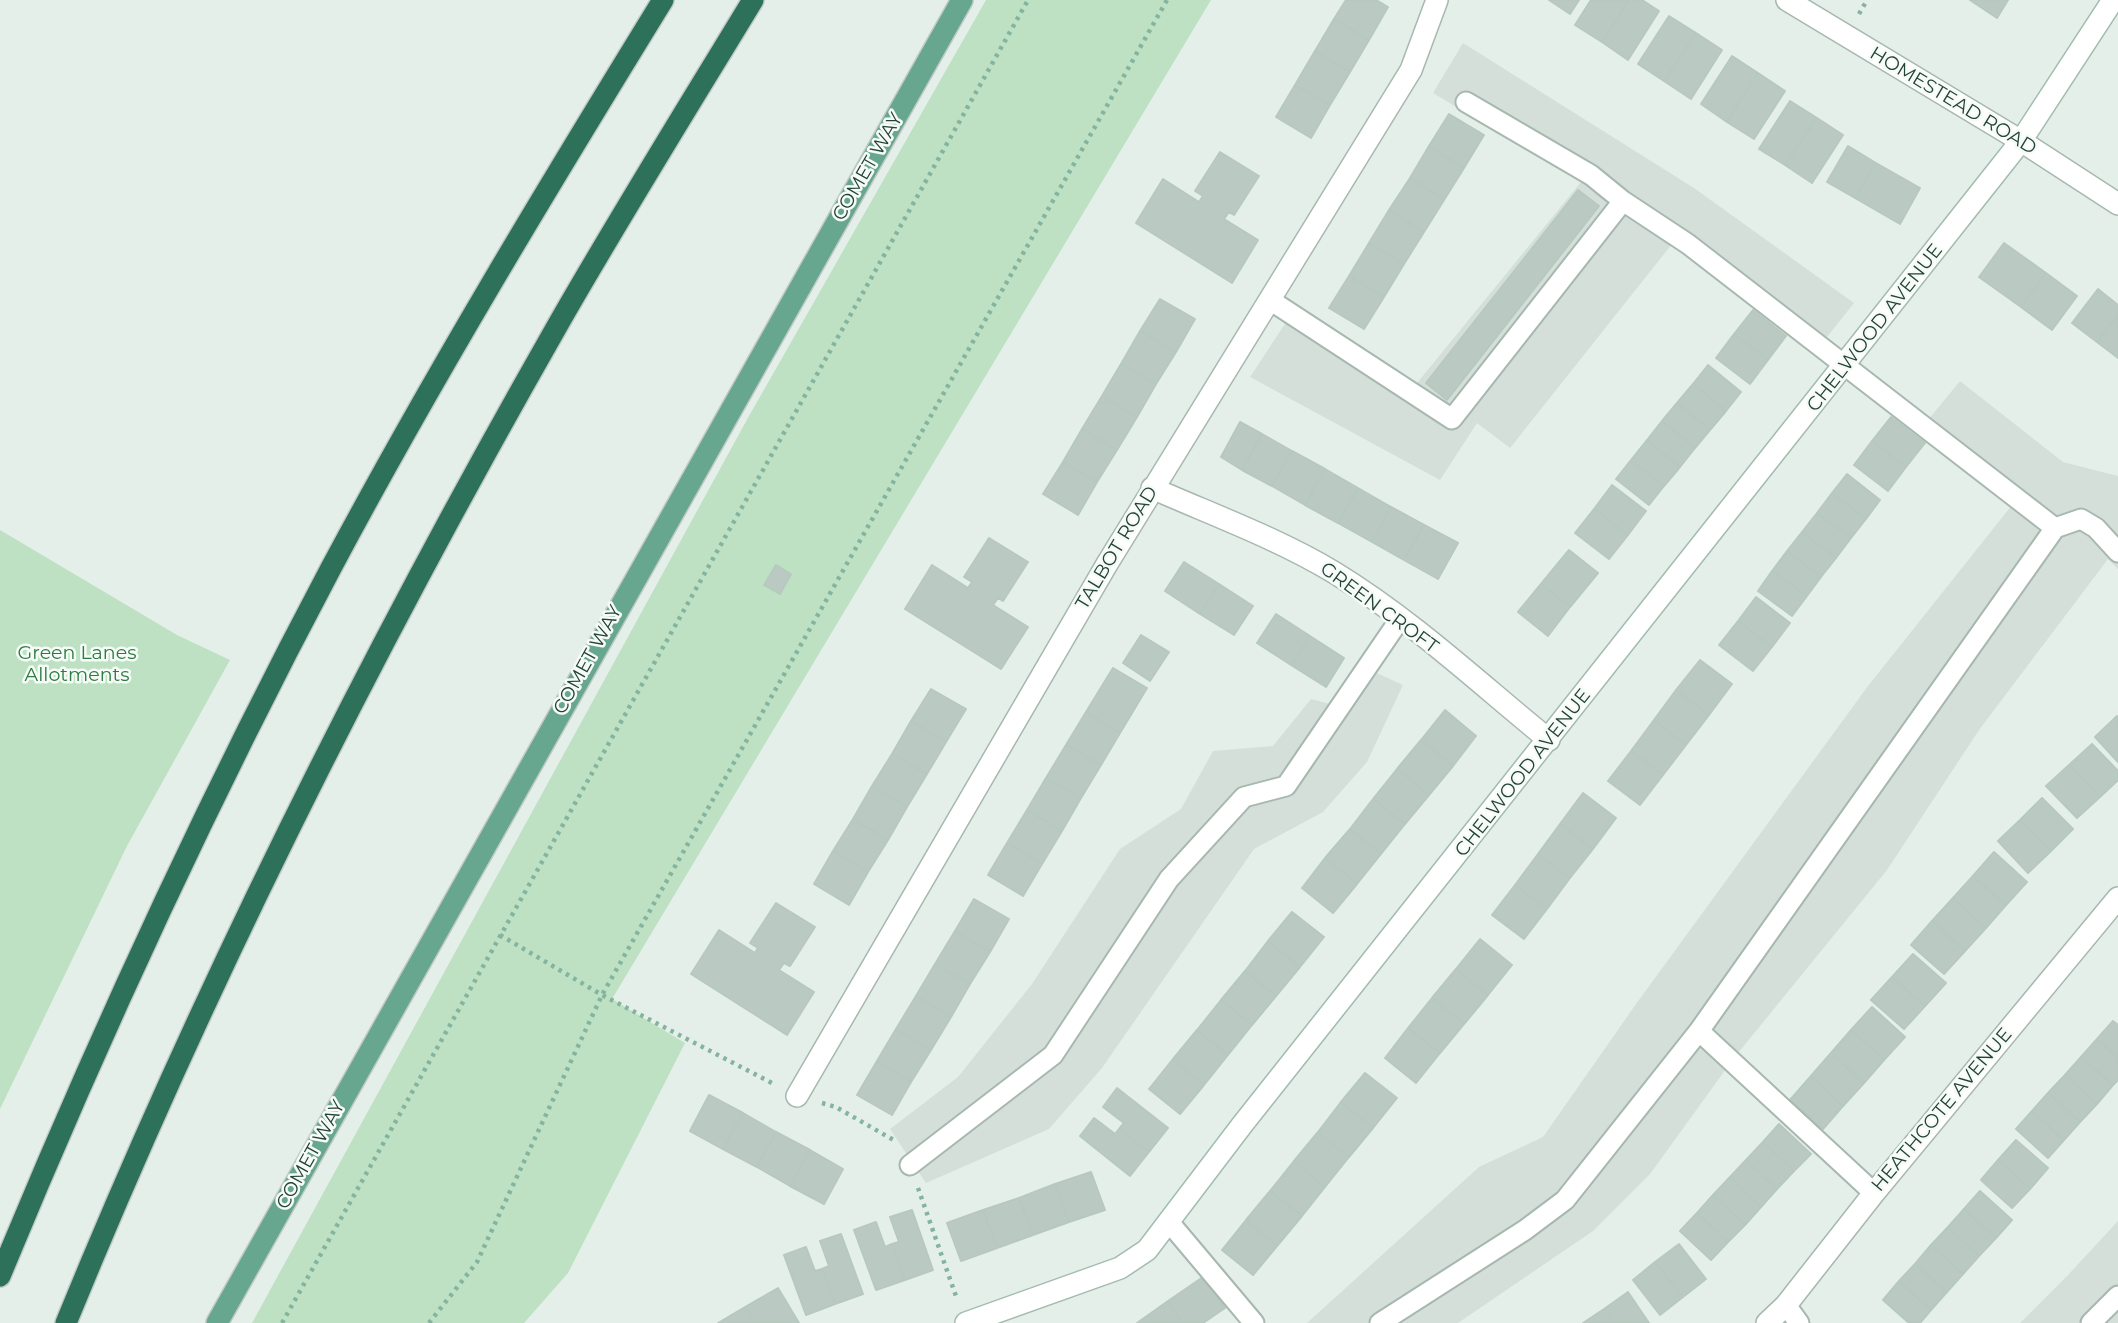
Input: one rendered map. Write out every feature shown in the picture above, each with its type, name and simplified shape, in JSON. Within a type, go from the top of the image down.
[{"type":"highway","points":[[0,1276],[128,979],[331,569],[472,315],[663,0]]},
{"type":"highway","points":[[66,1323],[219,970],[358,691],[560,321],[753,0]]},
{"type":"main road","name":"COMET WAY","points":[[217,1323],[962,0]]},
{"type":"street","name":"TALBOT ROAD","points":[[797,1096],[1152,488],[1411,70],[1437,0]]},
{"type":"street","name":"HOMESTEAD ROAD","points":[[1787,0],[2021,141],[2118,204]]},
{"type":"street","name":"CHELWOOD AVENUE","points":[[966,1323],[1120,1268],[1147,1250],[1242,1125],[2021,141],[2113,0]]},
{"type":"street","name":"GREEN CROFT","points":[[1152,488],[1298,553],[1336,574],[1400,619],[1549,740]]},
{"type":"street","name":"HEATHCOTE AVENUE","points":[[1767,1323],[1786,1305],[1874,1193],[2118,898]]},
{"type":"lane","points":[[1466,102],[1591,176],[1623,201],[1688,244],[1847,364],[2055,528]]},
{"type":"lane","points":[[1270,300],[1452,419],[1623,201]]},
{"type":"lane","points":[[1380,1323],[1525,1230],[1564,1200],[1699,1031],[2055,528],[2081,519],[2096,527],[2118,552]]},
{"type":"lane","points":[[910,1165],[1054,1055],[1169,879],[1244,797],[1286,786],[1400,619]]},
{"type":"lane","points":[[1699,1031],[1874,1193]]},
{"type":"lane","points":[[1169,1222],[1254,1323]]},
{"type":"lane","points":[[2091,1323],[2118,1296]]},
{"type":"lane","points":[[1786,1305],[1799,1323]]},
{"type":"path","points":[[282,1323],[1028,0]]},
{"type":"path","points":[[429,1323],[477,1262],[602,995],[1167,0]]},
{"type":"shaded area","points":[[1463,43],[1694,188],[1854,303],[1815,352],[1672,244],[1510,448],[1477,423],[1440,480],[1250,377],[1296,307],[1413,388],[1581,182],[1433,93]]},
{"type":"shaded area","points":[[1960,381],[2063,462],[2118,476],[2118,569],[2108,559],[1979,730],[1887,870],[1734,1058],[1650,1174],[1593,1231],[1458,1323],[1307,1323],[1479,1167],[1543,1137],[1636,1004],[1868,686],[2012,505],[1919,431]]},
{"type":"shaded area","points":[[1357,664],[1403,685],[1367,762],[1323,812],[1254,849],[1102,1068],[1049,1129],[926,1183],[890,1129],[958,1077],[1032,984],[1120,849],[1181,809],[1213,751],[1273,746],[1311,699],[1330,704]]},
{"type":"shaded area","points":[[2118,1221],[2118,1323],[2020,1323],[2068,1275]]},
{"type":"green space","points":[[986,0],[1211,0],[612,999],[685,1043],[568,1273],[524,1323],[252,1323],[749,416]]},
{"type":"green space","name":"Green Lanes Allotments","points":[[0,530],[177,635],[230,660],[127,846],[0,1109]]},
{"type":"building","points":[[1346,0],[1376,0],[1388,7],[1369,40],[1334,19]]},
{"type":"building","points":[[1549,0],[1579,0],[1570,14]]},
{"type":"building","points":[[1591,0],[1629,0],[1602,42],[1575,25]]},
{"type":"building","points":[[1629,0],[1642,0],[1659,11],[1628,60],[1602,42]]},
{"type":"building","points":[[1970,0],[2008,0],[1997,18]]},
{"type":"building","points":[[1669,16],[1696,33],[1664,81],[1638,64]]},
{"type":"building","points":[[1334,19],[1369,40],[1350,72],[1315,51]]},
{"type":"building","points":[[1696,33],[1722,50],[1691,99],[1664,81]]},
{"type":"building","points":[[1315,51],[1350,72],[1330,105],[1295,85]]},
{"type":"building","points":[[1732,56],[1758,73],[1727,122],[1701,104]]},
{"type":"building","points":[[1758,73],[1785,91],[1754,139],[1727,122]]},
{"type":"building","points":[[1295,85],[1330,105],[1311,138],[1276,117]]},
{"type":"building","points":[[1790,101],[1817,118],[1785,165],[1759,149]]},
{"type":"building","points":[[1449,114],[1484,135],[1464,168],[1429,146]]},
{"type":"building","points":[[1817,118],[1843,135],[1812,183],[1785,165]]},
{"type":"building","points":[[1429,146],[1464,168],[1444,200],[1410,178]]},
{"type":"building","points":[[1848,146],[1876,163],[1855,198],[1827,182]]},
{"type":"building","points":[[1220,152],[1259,176],[1234,215],[1229,212],[1224,219],[1258,240],[1232,283],[1136,223],[1163,179],[1199,202],[1203,196],[1195,191]]},
{"type":"building","points":[[1876,163],[1920,188],[1900,224],[1855,198]]},
{"type":"building","points":[[1410,178],[1444,200],[1424,232],[1389,210]]},
{"type":"building","points":[[1578,190],[1599,206],[1447,400],[1426,383]]},
{"type":"building","points":[[1389,210],[1424,232],[1404,264],[1369,243]]},
{"type":"building","points":[[1369,243],[1404,264],[1384,297],[1349,276]]},
{"type":"building","points":[[2004,243],[2046,273],[2021,307],[1979,277]]},
{"type":"building","points":[[2046,273],[2077,296],[2052,330],[2021,307]]},
{"type":"building","points":[[1349,276],[1384,297],[1364,329],[1329,308]]},
{"type":"building","points":[[2098,289],[2118,305],[2118,315],[2097,342],[2072,323]]},
{"type":"building","points":[[1160,299],[1195,319],[1176,352],[1140,331]]},
{"type":"building","points":[[1753,310],[1786,336],[1768,360],[1734,334]]},
{"type":"building","points":[[2118,315],[2118,358],[2097,342]]},
{"type":"building","points":[[1140,331],[1176,352],[1156,384],[1121,364]]},
{"type":"building","points":[[1734,334],[1768,360],[1750,384],[1716,358]]},
{"type":"building","points":[[1121,364],[1156,384],[1137,417],[1102,396]]},
{"type":"building","points":[[1708,365],[1741,392],[1726,411],[1693,384]]},
{"type":"building","points":[[1693,384],[1726,411],[1710,430],[1677,403]]},
{"type":"building","points":[[1102,396],[1137,417],[1117,450],[1082,429]]},
{"type":"building","points":[[1677,403],[1710,430],[1695,448],[1662,421]]},
{"type":"building","points":[[1891,417],[1925,443],[1906,467],[1872,441]]},
{"type":"building","points":[[1662,421],[1695,448],[1680,467],[1647,440]]},
{"type":"building","points":[[1240,422],[1262,434],[1242,470],[1221,457]]},
{"type":"building","points":[[1082,429],[1117,450],[1097,482],[1063,462]]},
{"type":"building","points":[[1262,434],[1292,451],[1272,486],[1242,470]]},
{"type":"building","points":[[1647,440],[1680,467],[1664,486],[1631,460]]},
{"type":"building","points":[[1872,441],[1906,467],[1888,491],[1854,465]]},
{"type":"building","points":[[1292,451],[1325,469],[1305,505],[1272,486]]},
{"type":"building","points":[[1631,460],[1664,486],[1649,505],[1616,479]]},
{"type":"building","points":[[1063,462],[1097,482],[1078,515],[1043,494]]},
{"type":"building","points":[[1325,469],[1358,488],[1338,523],[1305,505]]},
{"type":"building","points":[[1847,474],[1880,500],[1866,519],[1832,493]]},
{"type":"building","points":[[1612,485],[1646,511],[1628,535],[1594,509]]},
{"type":"building","points":[[1358,488],[1391,507],[1372,542],[1338,523]]},
{"type":"building","points":[[1832,493],[1866,519],[1851,538],[1817,513]]},
{"type":"building","points":[[1391,507],[1424,525],[1404,560],[1372,542]]},
{"type":"building","points":[[1594,509],[1628,535],[1609,559],[1575,533]]},
{"type":"building","points":[[1817,513],[1851,538],[1836,558],[1802,532]]},
{"type":"building","points":[[1424,525],[1458,543],[1438,579],[1404,560]]},
{"type":"building","points":[[1802,532],[1836,558],[1821,577],[1787,551]]},
{"type":"building","points":[[989,538],[1028,562],[1003,601],[998,598],[993,605],[1028,627],[1001,669],[905,609],[932,565],[968,588],[972,582],[964,577]]},
{"type":"building","points":[[1569,550],[1598,573],[1570,607],[1541,584]]},
{"type":"building","points":[[1787,551],[1821,577],[1807,596],[1772,571]]},
{"type":"building","points":[[1184,562],[1219,584],[1200,614],[1165,591]]},
{"type":"building","points":[[776,565],[791,574],[780,594],[764,585]]},
{"type":"building","points":[[1772,571],[1807,596],[1792,616],[1758,591]]},
{"type":"building","points":[[1219,584],[1253,606],[1234,635],[1200,614]]},
{"type":"building","points":[[1541,584],[1570,607],[1548,636],[1518,612]]},
{"type":"building","points":[[1756,597],[1790,623],[1772,647],[1738,621]]},
{"type":"building","points":[[1276,614],[1310,636],[1291,665],[1257,643]]},
{"type":"building","points":[[1738,621],[1772,647],[1753,671],[1719,645]]},
{"type":"building","points":[[1141,635],[1169,652],[1150,681],[1123,663]]},
{"type":"building","points":[[1310,636],[1344,658],[1326,687],[1291,665]]},
{"type":"building","points":[[1700,660],[1732,684],[1709,715],[1676,690]]},
{"type":"building","points":[[1113,668],[1147,688],[1120,733],[1086,712]]},
{"type":"building","points":[[931,689],[966,709],[946,742],[911,721]]},
{"type":"building","points":[[1676,690],[1709,715],[1686,745],[1654,720]]},
{"type":"building","points":[[1445,710],[1476,736],[1453,766],[1421,740]]},
{"type":"building","points":[[1086,712],[1120,733],[1101,765],[1066,745]]},
{"type":"building","points":[[2118,717],[2118,762],[2095,737]]},
{"type":"building","points":[[1654,720],[1686,745],[1663,775],[1631,751]]},
{"type":"building","points":[[911,721],[946,742],[927,774],[892,754]]},
{"type":"building","points":[[1421,740],[1453,766],[1429,795],[1397,769]]},
{"type":"building","points":[[2092,744],[2118,771],[2118,780],[2100,797],[2069,765]]},
{"type":"building","points":[[1066,745],[1101,765],[1081,798],[1046,778]]},
{"type":"building","points":[[1631,751],[1663,775],[1640,805],[1608,781]]},
{"type":"building","points":[[892,754],[927,774],[907,807],[872,786]]},
{"type":"building","points":[[2069,765],[2100,797],[2077,818],[2046,786]]},
{"type":"building","points":[[1397,769],[1429,795],[1405,824],[1373,799]]},
{"type":"building","points":[[1046,778],[1081,798],[1062,831],[1027,810]]},
{"type":"building","points":[[872,786],[907,807],[888,840],[853,819]]},
{"type":"building","points":[[1583,793],[1616,818],[1593,849],[1560,824]]},
{"type":"building","points":[[2042,798],[2073,829],[2051,851],[2020,820]]},
{"type":"building","points":[[1373,799],[1405,824],[1381,854],[1350,829]]},
{"type":"building","points":[[1027,810],[1062,831],[1042,864],[1007,843]]},
{"type":"building","points":[[853,819],[888,840],[868,872],[833,851]]},
{"type":"building","points":[[2020,820],[2051,851],[2028,873],[1998,841]]},
{"type":"building","points":[[1560,824],[1593,849],[1570,878],[1538,854]]},
{"type":"building","points":[[1350,829],[1381,854],[1357,884],[1325,858]]},
{"type":"building","points":[[1007,843],[1042,864],[1023,896],[988,875]]},
{"type":"building","points":[[833,851],[868,872],[849,905],[814,884]]},
{"type":"building","points":[[1994,852],[2027,882],[2006,905],[1973,876]]},
{"type":"building","points":[[1538,854],[1570,878],[1547,909],[1515,885]]},
{"type":"building","points":[[1325,858],[1357,884],[1333,913],[1302,888]]},
{"type":"building","points":[[1973,876],[2006,905],[1986,928],[1953,898]]},
{"type":"building","points":[[1515,885],[1547,909],[1524,939],[1492,915]]},
{"type":"building","points":[[1953,898],[1986,928],[1965,951],[1932,921]]},
{"type":"building","points":[[974,899],[1009,919],[990,952],[955,931]]},
{"type":"building","points":[[776,903],[815,927],[790,966],[784,963],[779,970],[814,992],[787,1035],[691,974],[719,930],[755,953],[758,948],[750,943]]},
{"type":"building","points":[[1292,912],[1324,937],[1300,967],[1268,941]]},
{"type":"building","points":[[1932,921],[1965,951],[1944,974],[1911,945]]},
{"type":"building","points":[[955,931],[990,952],[970,984],[935,964]]},
{"type":"building","points":[[1480,939],[1512,965],[1488,995],[1456,969]]},
{"type":"building","points":[[1268,941],[1300,967],[1276,996],[1245,971]]},
{"type":"building","points":[[1913,954],[1946,983],[1925,1006],[1892,977]]},
{"type":"building","points":[[935,964],[970,984],[951,1017],[916,996]]},
{"type":"building","points":[[1456,969],[1488,995],[1464,1024],[1432,998]]},
{"type":"building","points":[[1245,971],[1276,996],[1252,1025],[1221,1000]]},
{"type":"building","points":[[1892,977],[1925,1006],[1904,1029],[1871,1000]]},
{"type":"building","points":[[916,996],[951,1017],[931,1050],[896,1029]]},
{"type":"building","points":[[1432,998],[1464,1024],[1440,1053],[1408,1028]]},
{"type":"building","points":[[1221,1000],[1252,1025],[1228,1055],[1197,1030]]},
{"type":"building","points":[[1872,1007],[1905,1037],[1884,1060],[1851,1030]]},
{"type":"building","points":[[2113,1021],[2118,1025],[2118,1058],[2097,1039]]},
{"type":"building","points":[[1408,1028],[1440,1053],[1416,1083],[1385,1058]]},
{"type":"building","points":[[896,1029],[931,1050],[911,1082],[877,1061]]},
{"type":"building","points":[[1197,1030],[1228,1055],[1204,1085],[1173,1059]]},
{"type":"building","points":[[1851,1030],[1884,1060],[1864,1083],[1831,1053]]},
{"type":"building","points":[[2097,1039],[2118,1058],[2118,1080],[2113,1085],[2081,1057]]},
{"type":"building","points":[[1831,1053],[1864,1083],[1843,1106],[1811,1076]]},
{"type":"building","points":[[2081,1057],[2113,1085],[2097,1104],[2065,1075]]},
{"type":"building","points":[[1173,1059],[1204,1085],[1180,1114],[1149,1089]]},
{"type":"building","points":[[877,1061],[911,1082],[892,1115],[857,1095]]},
{"type":"building","points":[[1365,1073],[1397,1098],[1373,1128],[1341,1102]]},
{"type":"building","points":[[2065,1075],[2097,1104],[2080,1122],[2048,1093]]},
{"type":"building","points":[[1811,1076],[1843,1106],[1823,1129],[1790,1100]]},
{"type":"building","points":[[1117,1088],[1168,1128],[1149,1152],[1119,1129],[1124,1123],[1103,1107]]},
{"type":"building","points":[[2048,1093],[2080,1122],[2064,1140],[2032,1111]]},
{"type":"building","points":[[709,1095],[743,1113],[723,1149],[690,1131]]},
{"type":"building","points":[[1341,1102],[1373,1128],[1349,1157],[1318,1132]]},
{"type":"building","points":[[2032,1111],[2064,1140],[2048,1158],[2016,1129]]},
{"type":"building","points":[[743,1113],[776,1132],[757,1167],[723,1149]]},
{"type":"building","points":[[1094,1118],[1115,1134],[1119,1129],[1149,1152],[1130,1176],[1080,1136]]},
{"type":"building","points":[[1779,1124],[1811,1154],[1794,1171],[1763,1142]]},
{"type":"building","points":[[776,1132],[810,1150],[790,1186],[757,1167]]},
{"type":"building","points":[[1318,1132],[1349,1157],[1325,1187],[1294,1161]]},
{"type":"building","points":[[2016,1140],[2048,1168],[2030,1189],[1998,1160]]},
{"type":"building","points":[[1763,1142],[1794,1171],[1777,1189],[1746,1160]]},
{"type":"building","points":[[810,1150],[843,1169],[824,1204],[790,1186]]},
{"type":"building","points":[[1746,1160],[1777,1189],[1761,1207],[1730,1177]]},
{"type":"building","points":[[1998,1160],[2030,1189],[2012,1208],[1981,1180]]},
{"type":"building","points":[[1294,1161],[1325,1187],[1302,1216],[1270,1191]]},
{"type":"building","points":[[1091,1172],[1105,1210],[1069,1222],[1055,1184]]},
{"type":"building","points":[[1730,1177],[1761,1207],[1745,1225],[1713,1195]]},
{"type":"building","points":[[1055,1184],[1069,1222],[1033,1235],[1019,1198]]},
{"type":"building","points":[[1270,1191],[1302,1216],[1277,1246],[1246,1220]]},
{"type":"building","points":[[1980,1191],[2012,1220],[1996,1238],[1964,1209]]},
{"type":"building","points":[[1713,1195],[1745,1225],[1728,1242],[1697,1213]]},
{"type":"building","points":[[1019,1198],[1033,1235],[997,1248],[983,1210]]},
{"type":"building","points":[[1964,1209],[1996,1238],[1979,1256],[1948,1227]]},
{"type":"building","points":[[912,1210],[933,1270],[905,1280],[892,1244],[899,1242],[890,1217]]},
{"type":"building","points":[[983,1210],[997,1248],[961,1261],[947,1223]]},
{"type":"building","points":[[1697,1213],[1728,1242],[1711,1260],[1680,1231]]},
{"type":"building","points":[[1246,1220],[1277,1246],[1253,1275],[1222,1250]]},
{"type":"building","points":[[876,1222],[885,1247],[892,1244],[905,1280],[876,1290],[854,1230]]},
{"type":"building","points":[[1948,1227],[1979,1256],[1963,1274],[1931,1245]]},
{"type":"building","points":[[841,1234],[863,1294],[835,1304],[822,1269],[829,1266],[820,1241]]},
{"type":"building","points":[[1679,1244],[1706,1279],[1683,1297],[1655,1262]]},
{"type":"building","points":[[1931,1245],[1963,1274],[1947,1292],[1915,1264]]},
{"type":"building","points":[[806,1247],[815,1271],[822,1269],[835,1304],[806,1315],[784,1255]]},
{"type":"building","points":[[1655,1262],[1683,1297],[1660,1315],[1633,1280]]},
{"type":"building","points":[[1915,1264],[1947,1292],[1931,1310],[1899,1281]]},
{"type":"building","points":[[1203,1277],[1225,1308],[1203,1323],[1183,1323],[1168,1301]]},
{"type":"building","points":[[1899,1281],[1931,1310],[1920,1323],[1909,1323],[1883,1300]]},
{"type":"building","points":[[778,1288],[799,1323],[755,1323],[745,1307]]},
{"type":"building","points":[[1628,1292],[1649,1323],[1614,1323],[1604,1309]]},
{"type":"building","points":[[1168,1301],[1183,1323],[1137,1323]]},
{"type":"building","points":[[745,1307],[755,1323],[718,1323]]},
{"type":"building","points":[[1604,1309],[1614,1323],[1583,1323]]}]
